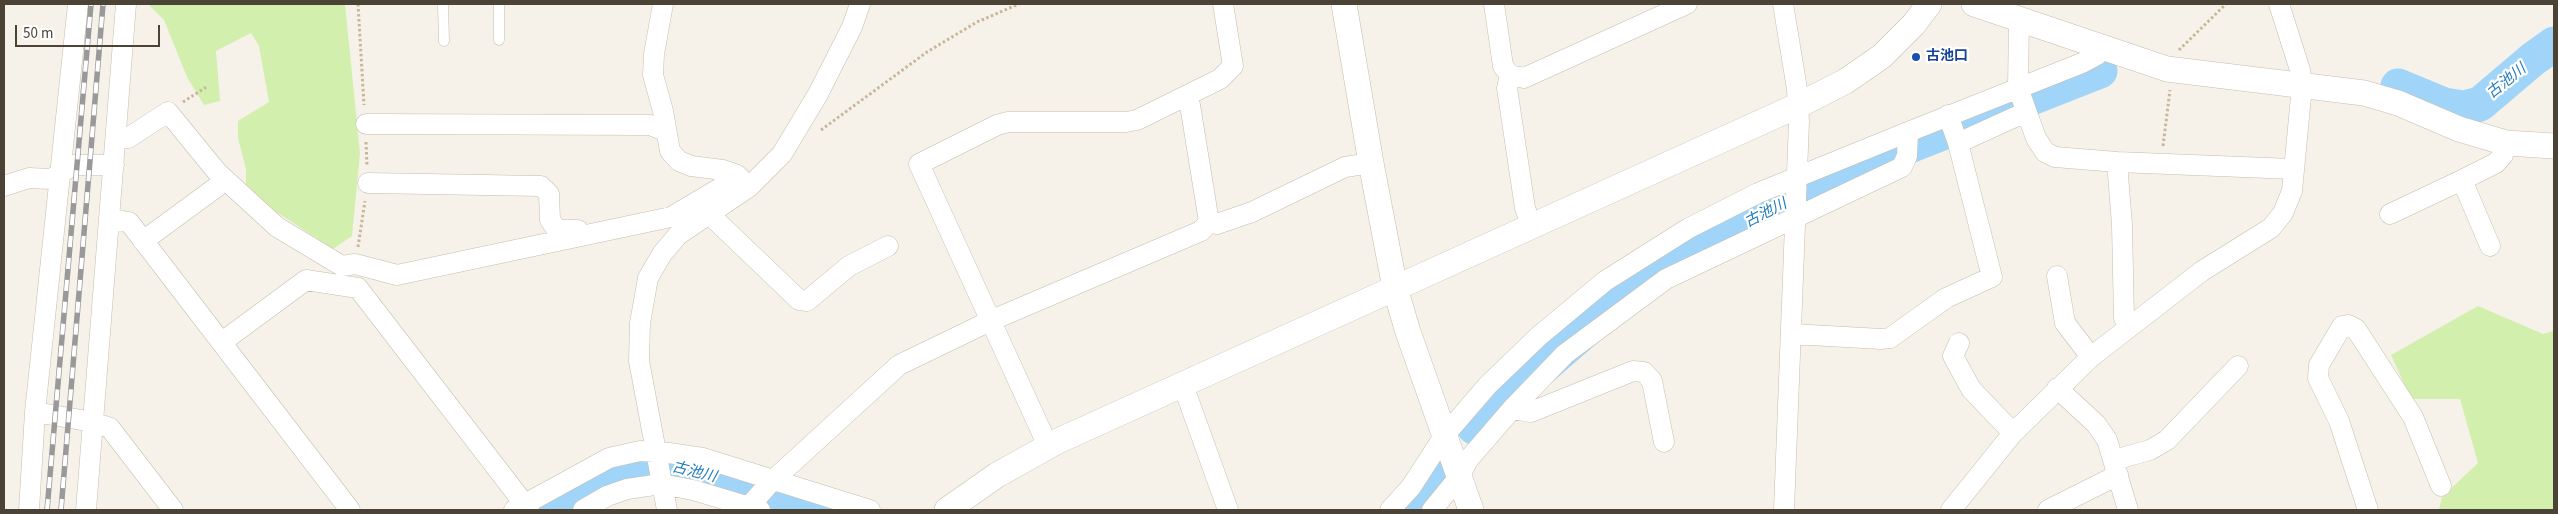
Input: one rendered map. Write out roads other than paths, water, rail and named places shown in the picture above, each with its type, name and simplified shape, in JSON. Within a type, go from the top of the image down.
[{"type":"street","points":[[29,510],[35,412],[62,173],[78,4]]},
{"type":"street","points":[[86,510],[126,4]]},
{"type":"street","points":[[662,4],[654,54],[653,75],[663,111],[670,151],[679,161],[691,166],[723,170],[743,181]]},
{"type":"street","points":[[667,510],[639,361],[642,301],[648,278],[662,254],[678,235],[708,213],[743,181],[782,154],[797,133],[852,27],[860,4]]},
{"type":"street","points":[[1048,446],[919,164],[997,125],[1008,122],[1126,122],[1137,120],[1220,79],[1233,66],[1223,4]]},
{"type":"street","points":[[1344,4],[1371,163],[1395,288],[1408,332],[1471,510]]},
{"type":"street","points":[[1494,4],[1503,66],[1510,76],[1524,78],[1687,4]]},
{"type":"street","points":[[1783,4],[1799,105],[1784,510]]},
{"type":"street","points":[[947,510],[997,475],[1048,446],[1531,225],[1799,105],[1846,80],[1882,56],[1914,24],[1929,4]]},
{"type":"street","points":[[1974,4],[2167,69],[2364,93],[2398,103],[2459,128],[2506,143],[2554,146]]},
{"type":"street","points":[[1951,510],[2013,433],[2090,357],[2130,324],[2202,271],[2271,228],[2283,213],[2292,191],[2302,86],[2300,70],[2279,4]]},
{"type":"street","points":[[2018,18],[2022,100],[2036,138],[2045,152],[2055,158],[2293,168]]},
{"type":"street","points":[[1390,510],[1411,486],[1444,436],[1488,385],[1539,336],[1605,281],[1689,228],[1797,180],[1907,142],[1953,130],[2022,100],[2097,55],[2103,48]]},
{"type":"street","points":[[1510,76],[1507,88],[1525,208],[1531,225]]},
{"type":"street","points":[[1186,96],[1190,105],[1209,222]]},
{"type":"street","points":[[1953,130],[2022,100]]},
{"type":"street","points":[[116,137],[128,138],[168,112],[217,172],[277,227],[342,266],[355,264],[398,275],[671,217],[720,188],[743,181]]},
{"type":"street","points":[[366,124],[650,125],[665,131]]},
{"type":"street","points":[[1792,334],[1890,338],[1946,298],[1992,277],[1953,130]]},
{"type":"street","points":[[1432,510],[1459,477],[1468,460],[1512,409],[1565,354],[1666,279],[1796,212],[1902,167],[1907,142]]},
{"type":"street","points":[[2390,214],[2496,162],[2503,155],[2506,143]]},
{"type":"street","points":[[2117,162],[2122,225],[2124,318],[2130,324]]},
{"type":"street","points":[[1209,222],[1218,224],[1252,212],[1344,167],[1371,163]]},
{"type":"street","points":[[4,186],[29,178],[51,179],[74,165],[114,165]]},
{"type":"street","points":[[2462,180],[2490,246]]},
{"type":"street","points":[[368,184],[540,186],[550,194],[550,220],[557,230],[608,231]]},
{"type":"street","points":[[144,241],[218,186]]},
{"type":"street","points":[[708,213],[799,300],[807,301],[849,266],[888,246]]},
{"type":"street","points":[[110,219],[129,222],[350,510]]},
{"type":"street","points":[[222,342],[306,280],[358,288],[524,509],[609,458],[640,451],[658,467],[693,490],[755,507],[772,482],[899,365],[990,322],[1201,231],[1209,222]]},
{"type":"street","points":[[2057,276],[2065,323],[2090,357]]},
{"type":"street","points":[[2363,509],[2339,422],[2318,378],[2318,365],[2342,326],[2348,325],[2356,329],[2413,417],[2441,486]]},
{"type":"street","points":[[1959,343],[1953,356],[1971,389],[2013,433]]},
{"type":"street","points":[[2048,510],[2116,467],[2167,440],[2238,366]]},
{"type":"street","points":[[1512,409],[1531,412],[1633,371],[1644,372],[1652,381],[1664,442]]},
{"type":"street","points":[[1183,385],[1228,510]]},
{"type":"street","points":[[2057,388],[2096,424],[2108,440],[2128,510]]},
{"type":"street","points":[[35,412],[93,422],[110,428],[173,510]]},
{"type":"street","points":[[583,510],[620,492],[658,467],[703,458],[772,482],[870,510]]},
{"type":"lane","points":[[443,4],[444,41]]},
{"type":"lane","points":[[499,4],[499,40]]},
{"type":"waterway","name":"古池川","points":[[2398,86],[2444,105],[2464,108],[2480,104],[2533,59],[2554,44]]},
{"type":"waterway","name":"古池川","points":[[1474,427],[1627,294],[1693,251],[1861,165],[2100,71]]},
{"type":"waterway","name":"古池川","points":[[547,510],[621,471],[663,466],[687,469],[817,510]]},
{"type":"waterway","name":"古池川","points":[[1411,510],[1433,478]]},
{"type":"railway","points":[[47,510],[91,4]]},
{"type":"railway","points":[[61,510],[103,4]]},
{"type":"place","name":"古池口","points":[[1916,57]]}]
